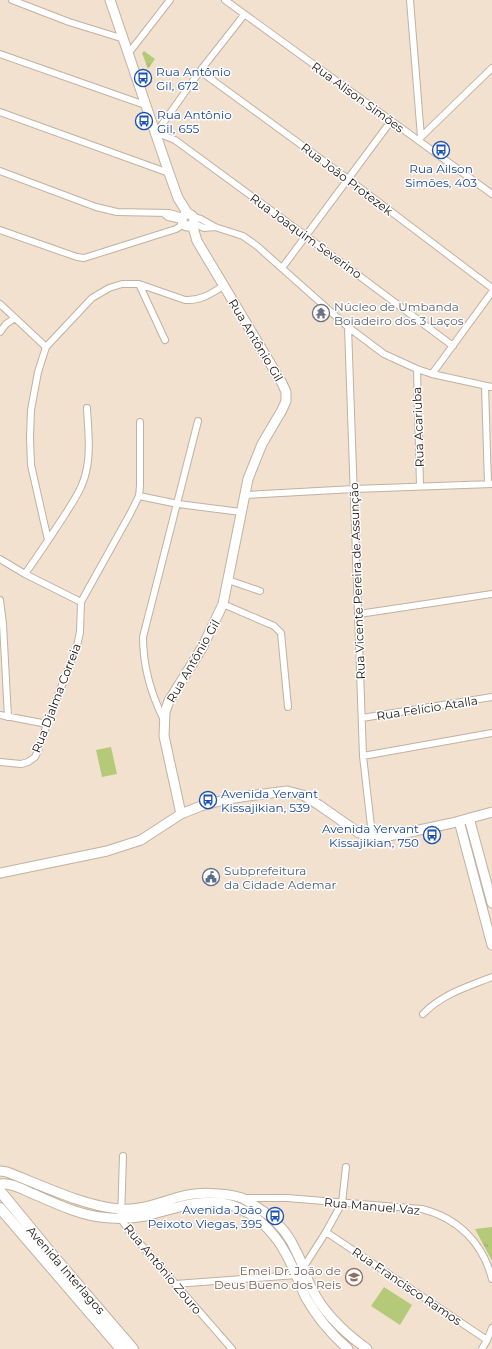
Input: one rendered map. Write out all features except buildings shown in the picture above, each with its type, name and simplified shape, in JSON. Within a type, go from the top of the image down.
[{"type":"main road","name":"Avenida Interlagos","points":[[0,1191],[54,1258],[133,1349]]},
{"type":"main road","name":"Avenida Interlagos","points":[[0,1208],[121,1349]]},
{"type":"street","points":[[12,0],[69,22],[124,39]]},
{"type":"street","name":"Rua Antônio Gil","points":[[110,0],[178,198],[179,205],[187,220],[191,236],[197,241],[223,286],[274,367],[286,392],[286,401],[282,410],[262,444],[255,460],[241,512],[223,604],[202,648],[169,701],[165,712],[164,736],[181,814]]},
{"type":"street","points":[[128,54],[170,0]]},
{"type":"street","name":"Rua Alison Simões","points":[[225,0],[391,121],[420,139],[492,194]]},
{"type":"street","points":[[410,0],[420,139]]},
{"type":"street","points":[[156,133],[200,71],[244,15]]},
{"type":"street","points":[[0,54],[145,105]]},
{"type":"street","points":[[420,139],[492,68]]},
{"type":"street","name":"Rua João Protezek","points":[[200,71],[348,179],[492,288]]},
{"type":"street","points":[[0,112],[169,173]]},
{"type":"street","points":[[282,268],[391,121]]},
{"type":"street","name":"Rua Joaquim Severino","points":[[156,133],[175,140],[453,346]]},
{"type":"street","points":[[0,171],[96,207],[117,212],[169,212],[204,228],[215,227],[243,236],[257,246],[348,327],[384,354],[416,369],[432,374],[489,386],[490,484],[245,495]]},
{"type":"street","points":[[0,230],[77,257],[84,258],[91,257],[164,232],[187,220]]},
{"type":"street","points":[[48,540],[31,465],[30,437],[31,410],[38,372],[46,347],[92,298],[109,288],[122,284],[139,284],[185,300],[192,300],[201,299],[223,286]]},
{"type":"street","points":[[139,284],[165,340]]},
{"type":"street","points":[[432,374],[492,292]]},
{"type":"street","points":[[0,304],[46,347]]},
{"type":"street","points":[[0,332],[6,324],[15,318]]},
{"type":"street","name":"Rua Vicente Pereira de Assunção","points":[[348,327],[363,756],[372,835]]},
{"type":"street","name":"Rua Acariuba","points":[[416,369],[420,486]]},
{"type":"street","points":[[25,574],[76,495],[86,472],[88,456],[87,408]]},
{"type":"street","points":[[164,720],[153,697],[143,652],[143,637],[198,421]]},
{"type":"street","name":"Rua Djalma Correia","points":[[0,762],[21,764],[28,762],[35,757],[38,751],[77,646],[80,632],[81,602],[139,496],[140,422]]},
{"type":"street","points":[[139,496],[178,504],[241,512]]},
{"type":"street","points":[[0,559],[25,574],[81,602]]},
{"type":"street","points":[[228,580],[260,591]]},
{"type":"street","points":[[359,614],[492,594]]},
{"type":"street","points":[[0,600],[3,624],[8,716]]},
{"type":"street","points":[[223,604],[274,626],[281,633],[288,707]]},
{"type":"street","name":"Rua Felício Atalla","points":[[362,718],[492,697]]},
{"type":"street","points":[[0,714],[47,724]]},
{"type":"street","points":[[363,756],[492,733]]},
{"type":"street","points":[[0,873],[107,851],[141,840],[181,814],[201,806],[228,799],[287,791],[303,795],[359,832],[372,835],[388,836],[459,821],[492,812]]},
{"type":"street","points":[[469,818],[489,881],[492,903]]},
{"type":"street","points":[[459,821],[492,945]]},
{"type":"street","points":[[476,885],[489,881]]},
{"type":"street","points":[[423,1014],[449,994],[492,977]]},
{"type":"street","name":"Rua Antônio Zouro","points":[[122,1156],[121,1219],[130,1232],[232,1349]]},
{"type":"street","points":[[175,1284],[296,1275],[303,1268],[326,1232],[342,1203],[346,1167]]},
{"type":"street","points":[[0,1171],[8,1172],[101,1207],[121,1209],[141,1208],[196,1194],[215,1193],[242,1198],[268,1215],[279,1226],[297,1252],[312,1289],[321,1305],[363,1348]]},
{"type":"street","points":[[0,1184],[12,1185],[84,1214],[99,1217],[121,1219],[145,1216],[189,1204],[207,1202],[222,1203],[237,1207],[254,1216],[269,1228],[286,1254],[314,1310],[325,1325],[348,1349]]},
{"type":"street","name":"Rua Manuel Vaz","points":[[242,1198],[287,1198],[434,1212],[451,1221],[472,1239],[484,1254],[492,1279]]},
{"type":"street","name":"Rua Francisco Ramos","points":[[326,1232],[488,1340]]},
{"type":"street","points":[[482,1349],[488,1340],[492,1328]]},
{"type":"green space","points":[[144,51],[155,59],[148,69],[142,53]]},
{"type":"green space","points":[[111,747],[117,774],[102,777],[96,750]]},
{"type":"green space","points":[[492,1227],[492,1261],[475,1229]]},
{"type":"green space","points":[[384,1287],[412,1305],[400,1325],[371,1306]]},
{"type":"place","name":"Rua Antônio Gil, 672","points":[[143,78]]},
{"type":"place","name":"Rua Antônio Gil, 655","points":[[144,121]]},
{"type":"place","name":"Rua Ailson Simões, 403","points":[[441,150]]},
{"type":"place","name":"Núcleo de Umbanda Boiadeiro dos 3 Laços","points":[[321,313]]},
{"type":"place","name":"Avenida Yervant Kissajikian, 539","points":[[208,800]]},
{"type":"place","name":"Avenida Yervant Kissajikian, 750","points":[[432,835]]},
{"type":"place","name":"Subprefeitura da Cidade Ademar","points":[[211,877]]},
{"type":"place","name":"Avenida João Peixoto Viegas, 395","points":[[275,1216]]},
{"type":"place","name":"Emei Dr. João de Deus Bueno dos Reis","points":[[354,1277]]}]
